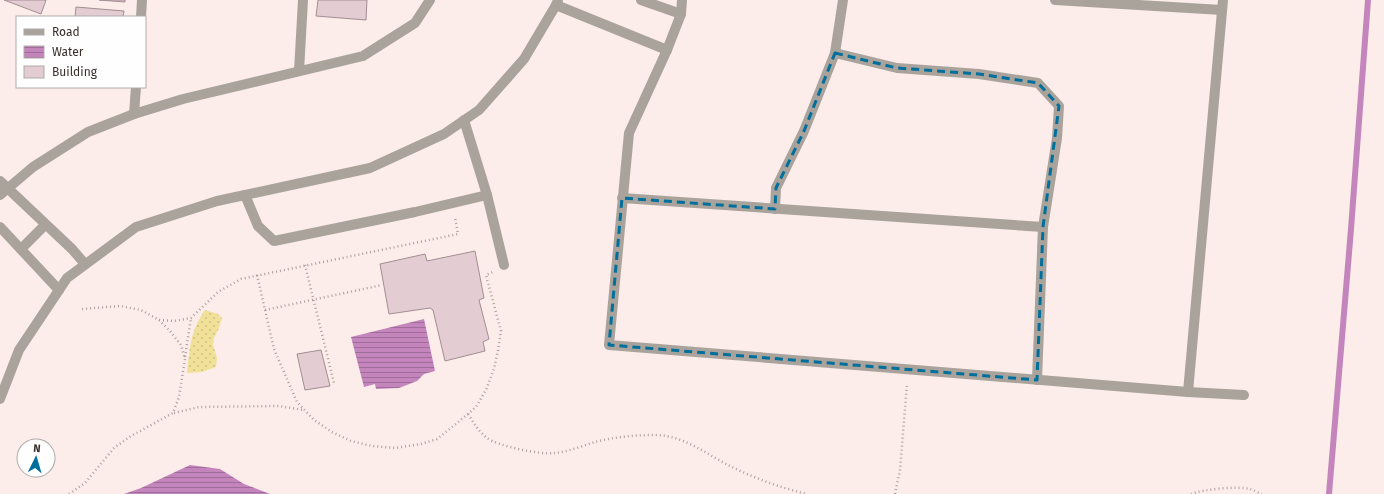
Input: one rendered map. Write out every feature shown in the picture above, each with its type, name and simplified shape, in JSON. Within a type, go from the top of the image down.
[{"type":"street","points":[[141,16],[142,0]]},
{"type":"street","points":[[299,71],[303,0]]},
{"type":"street","points":[[4,192],[33,167],[88,132],[134,114],[183,99],[363,56],[415,23],[430,0]]},
{"type":"street","points":[[641,0],[681,14]]},
{"type":"street","points":[[682,0],[681,14],[667,50],[629,134],[609,345],[1244,396]]},
{"type":"street","points":[[775,209],[776,188],[804,131],[835,53],[844,0]]},
{"type":"street","points":[[1055,0],[1223,5],[1188,392]]},
{"type":"street","points":[[0,399],[18,350],[67,278],[136,227],[217,201],[370,168],[444,134],[479,110],[524,59],[557,3],[667,50]]},
{"type":"street","points":[[835,53],[897,68],[979,74],[1038,83],[1059,106],[1057,138],[1043,227],[1037,380]]},
{"type":"street","points":[[134,114],[136,88]]},
{"type":"street","points":[[464,120],[488,195],[504,265]]},
{"type":"street","points":[[0,181],[4,192],[45,225],[72,249],[85,264]]},
{"type":"street","points":[[245,195],[258,226],[274,241],[488,195]]},
{"type":"street","points":[[622,198],[1043,227]]},
{"type":"street","points":[[21,249],[45,225]]},
{"type":"street","points":[[0,227],[59,290]]},
{"type":"path","points":[[159,320],[174,321],[191,318],[218,292],[241,279],[458,234],[452,203]]},
{"type":"path","points":[[305,265],[334,383]]},
{"type":"path","points":[[257,276],[274,349],[297,402],[314,420],[351,441],[372,446],[395,448],[421,444],[437,439],[476,407],[486,390],[494,369],[501,332],[486,276],[504,265]]},
{"type":"path","points":[[265,310],[382,285]]},
{"type":"path","points":[[82,309],[120,306],[141,310],[159,320],[181,345],[184,359]]},
{"type":"path","points":[[173,413],[179,397],[191,318]]},
{"type":"path","points":[[895,494],[900,470],[908,369]]},
{"type":"path","points":[[69,494],[85,483],[114,448],[131,436],[173,413],[199,406],[279,406],[305,410]]},
{"type":"path","points":[[468,414],[478,430],[488,439],[510,448],[554,454],[595,442],[616,438],[642,435],[661,435],[679,439],[731,466],[763,480],[807,494]]},
{"type":"path","points":[[1191,494],[1200,491],[1223,488],[1249,489],[1262,494]]},
{"type":"highlighted area","points":[[835,53],[897,68],[979,74],[1038,83],[1059,106],[1043,227],[1037,380],[609,345],[622,198],[775,209],[776,188],[804,131]]},
{"type":"shaded area","points":[[205,310],[218,314],[222,318],[213,344],[217,358],[216,367],[202,372],[187,373],[190,347],[196,325]]},
{"type":"water","points":[[424,319],[435,371],[424,374],[417,381],[399,388],[376,389],[375,384],[364,387],[351,337]]},
{"type":"water","points":[[190,465],[220,469],[244,484],[270,494],[124,494],[141,488]]},
{"type":"building","points":[[4,0],[46,0],[41,14]]},
{"type":"building","points":[[99,0],[125,0],[125,2]]},
{"type":"building","points":[[318,0],[367,0],[366,20],[316,16]]},
{"type":"building","points":[[76,7],[124,11],[123,16],[75,16]]},
{"type":"building","points":[[475,251],[484,298],[479,300],[489,339],[483,342],[485,351],[445,361],[433,310],[430,308],[389,314],[380,264],[425,254],[427,261]]},
{"type":"building","points":[[321,350],[330,386],[305,390],[297,354]]},
{"type":"waterway","points":[[1329,494],[1368,0]]}]
